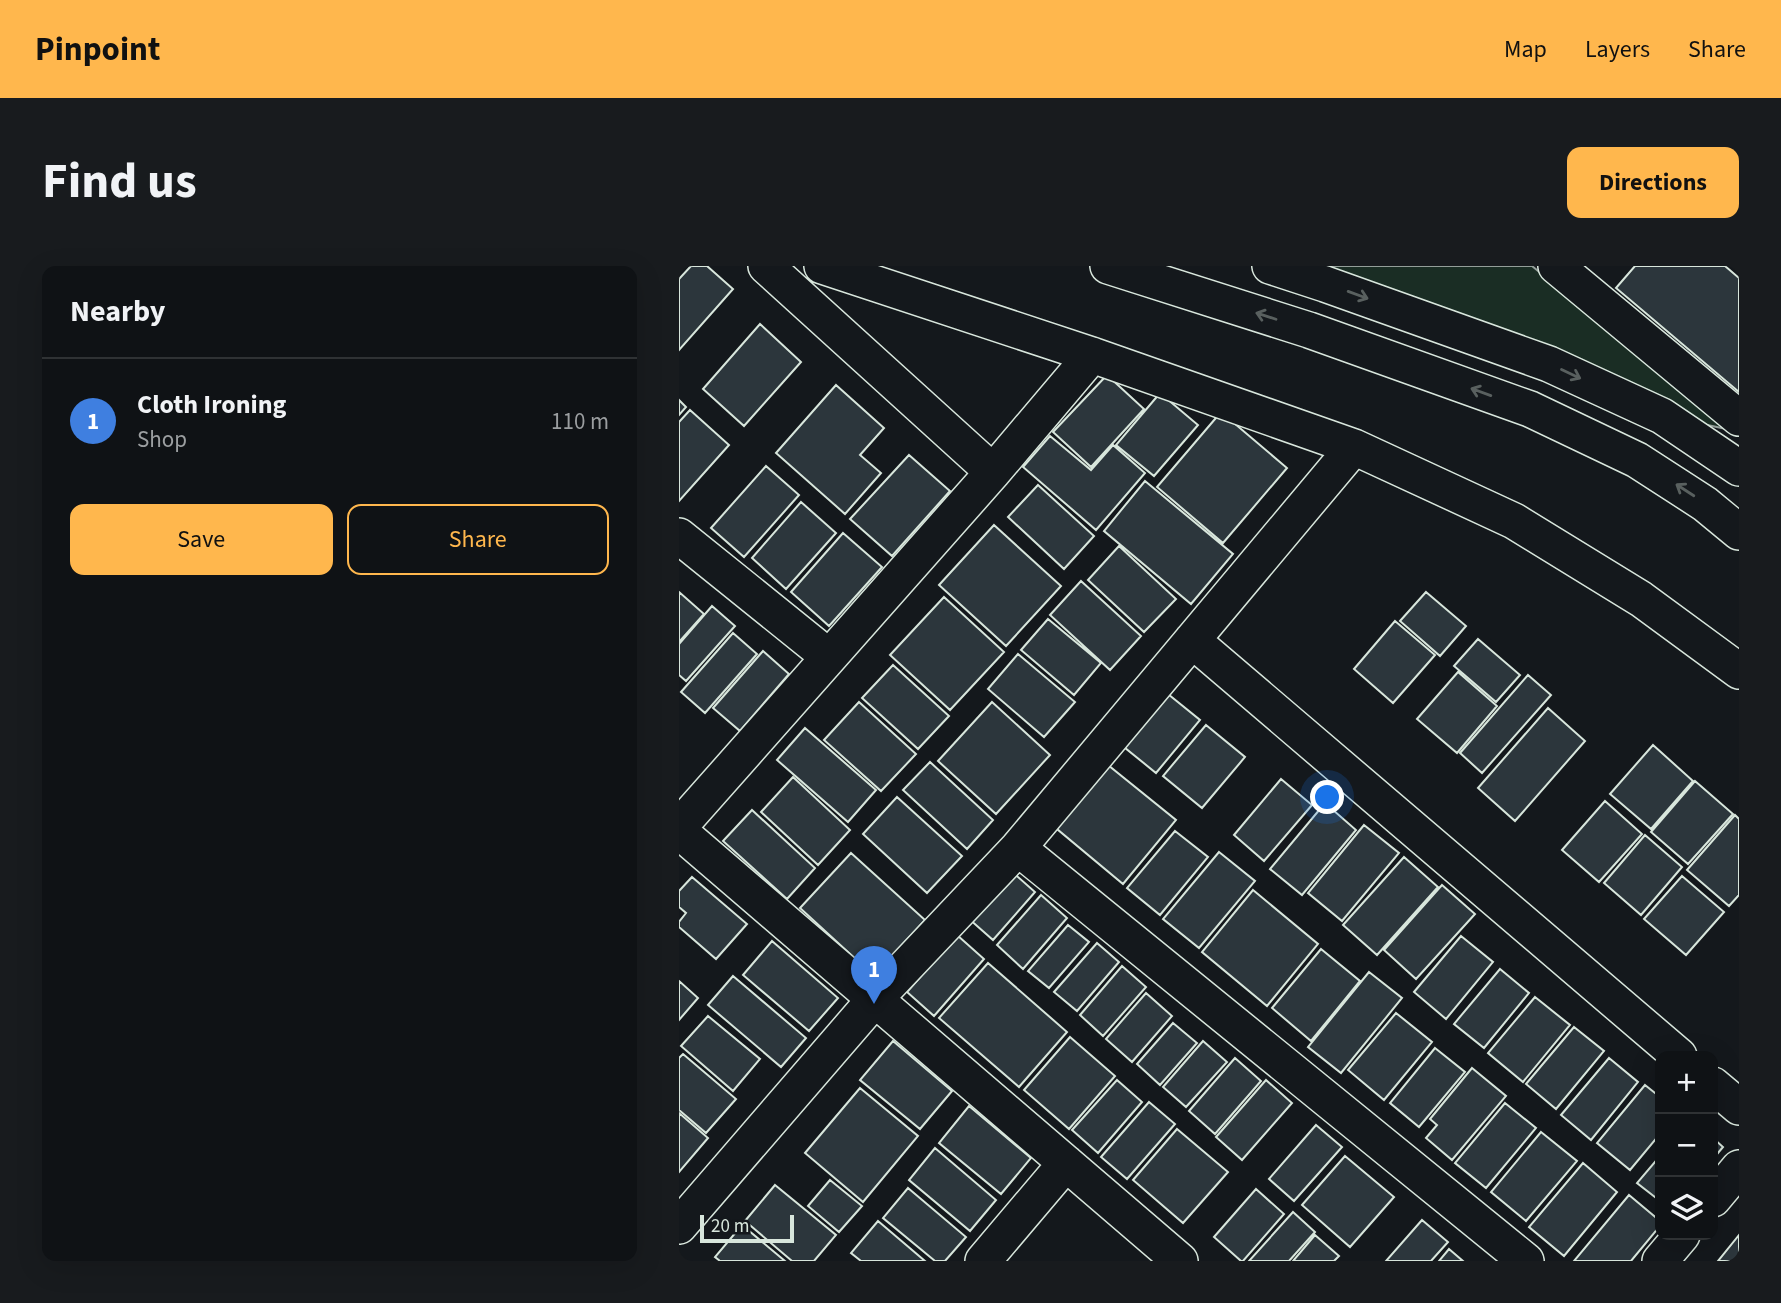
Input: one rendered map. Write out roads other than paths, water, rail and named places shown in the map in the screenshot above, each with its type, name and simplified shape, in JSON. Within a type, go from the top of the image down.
[{"type":"street","points":[[766,266],[993,472]]},
{"type":"street","points":[[822,266],[1092,355],[1355,447],[1514,521],[1641,599],[1739,671]]},
{"type":"street","points":[[1108,266],[1309,330],[1530,409],[1637,460],[1705,504],[1739,532]]},
{"type":"street","points":[[1270,266],[1549,364],[1662,416],[1739,468]]},
{"type":"street","points":[[1556,266],[1739,418]]},
{"type":"street","points":[[1092,355],[993,472],[679,829],[1180,1261]]},
{"type":"street","points":[[679,1226],[875,999],[1018,848],[1355,447]]},
{"type":"street","points":[[679,536],[829,657]]},
{"type":"street","points":[[1192,640],[1673,1051]]},
{"type":"street","points":[[1018,848],[1526,1261]]},
{"type":"street","points":[[1718,1089],[1739,1107]]},
{"type":"street","points":[[983,1261],[1066,1163]]},
{"type":"street","points":[[1718,1193],[1739,1168]]},
{"type":"street","points":[[1660,1261],[1678,1240]]},
{"type":"place","name":"Cloth Ironing","points":[[874,1004]]}]
